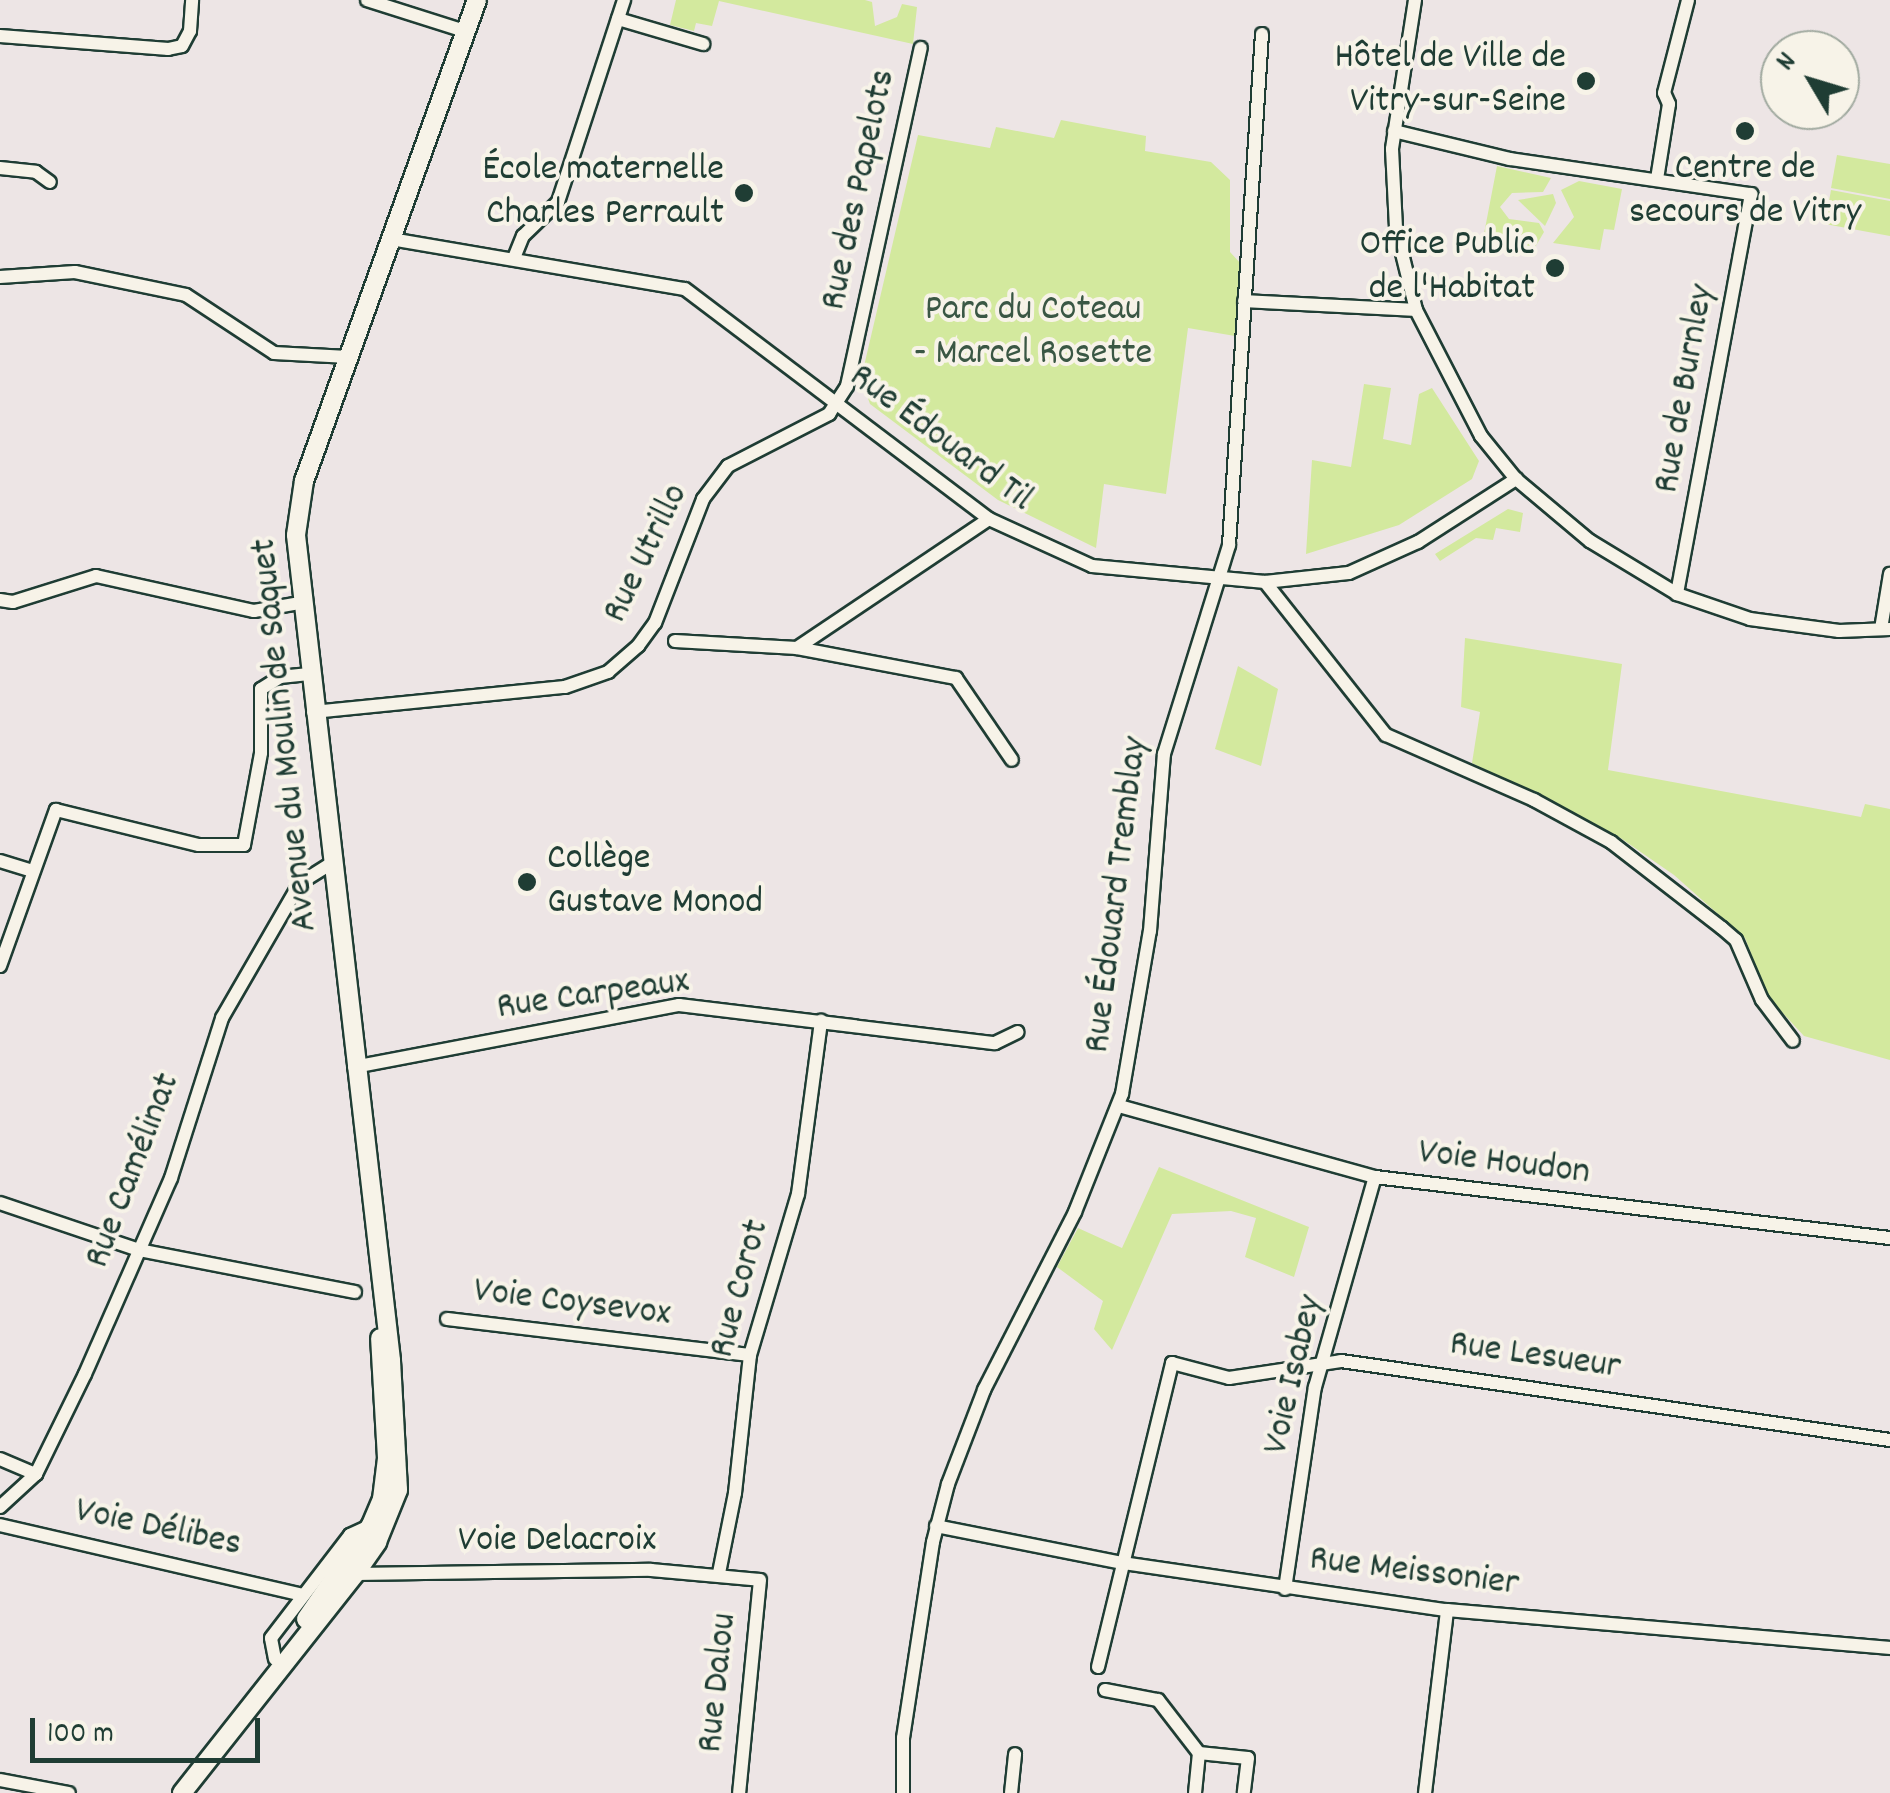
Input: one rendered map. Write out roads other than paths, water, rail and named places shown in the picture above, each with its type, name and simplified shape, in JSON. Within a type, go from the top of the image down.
[{"type":"main road","name":"Avenue du Moulin de Saquet","points":[[182,1793],[378,1542],[398,1490],[382,1312],[300,603],[296,534],[302,494],[348,357],[477,0]]},
{"type":"main road","name":"Avenue du Moulin de Saquet","points":[[266,1682],[275,1659],[371,1525],[387,1458],[378,1364],[382,1312]]},
{"type":"street","points":[[0,36],[168,50],[182,46],[192,0]]},
{"type":"street","points":[[367,0],[464,31]]},
{"type":"street","points":[[514,258],[523,236],[558,202],[624,0]]},
{"type":"street","points":[[1414,0],[1394,131],[1396,229],[1416,310],[1481,436],[1516,478],[1590,541],[1677,594],[1750,619],[1839,631],[1885,629],[1890,574]]},
{"type":"street","points":[[1394,131],[1510,159],[1657,178],[1669,104],[1664,93],[1688,0]]},
{"type":"street","points":[[618,19],[703,44]]},
{"type":"street","name":"Rue Édouard Tremblay","points":[[903,1793],[903,1738],[936,1526],[990,1377],[1075,1212],[1119,1106],[1150,930],[1164,754],[1229,545],[1262,34]]},
{"type":"street","name":"Rue des Papelots","points":[[839,401],[854,366],[921,48]]},
{"type":"street","points":[[0,168],[36,172],[50,182]]},
{"type":"street","name":"Rue de Burnley","points":[[1657,178],[1751,194],[1677,594]]},
{"type":"street","name":"Rue Édouard Til","points":[[392,239],[684,290],[839,401],[989,519],[1092,566],[1265,582],[1348,574],[1383,560],[1516,478]]},
{"type":"street","points":[[0,277],[75,272],[186,296],[274,353],[348,357]]},
{"type":"street","points":[[1244,301],[1416,310]]},
{"type":"street","name":"Rue Utrillo","points":[[313,712],[566,687],[608,672],[655,623],[704,499],[728,466],[829,414],[839,401]]},
{"type":"street","points":[[798,648],[989,519]]},
{"type":"street","points":[[0,600],[13,602],[96,576],[254,611],[300,603]]},
{"type":"street","points":[[1265,582],[1386,735],[1534,800],[1610,842],[1736,940],[1762,1000],[1793,1041]]},
{"type":"street","points":[[675,641],[798,648],[956,678],[1012,760]]},
{"type":"street","points":[[0,966],[56,810],[199,846],[244,845],[261,753],[261,690],[280,677],[309,674]]},
{"type":"street","points":[[0,861],[32,871]]},
{"type":"street","name":"Rue Camélinat","points":[[0,1507],[36,1474],[138,1250],[177,1164],[222,1018],[300,883],[330,864]]},
{"type":"street","name":"Rue Carpeaux","points":[[354,1067],[679,1005],[995,1043],[1018,1032]]},
{"type":"street","name":"Rue Corot","points":[[719,1573],[735,1493],[750,1355],[798,1194],[821,1021]]},
{"type":"street","name":"Voie Houdon","points":[[1119,1106],[1375,1177],[1890,1238]]},
{"type":"street","name":"Voie Isabey","points":[[1286,1589],[1315,1387],[1325,1363],[1375,1177]]},
{"type":"street","points":[[0,1203],[138,1250],[355,1292]]},
{"type":"street","name":"Voie Coysevox","points":[[447,1320],[750,1355]]},
{"type":"street","name":"Rue Lesueur","points":[[1122,1564],[1172,1362],[1229,1378],[1325,1363],[1504,1382],[1890,1440]]},
{"type":"street","points":[[0,1459],[36,1474]]},
{"type":"street","name":"Voie Délibes","points":[[0,1525],[303,1595]]},
{"type":"street","points":[[275,1659],[271,1638],[350,1535],[371,1525]]},
{"type":"street","name":"Rue Meissonier","points":[[936,1526],[1122,1564],[1447,1610],[1890,1648]]},
{"type":"street","points":[[1098,1667],[1122,1564]]},
{"type":"street","name":"Voie Delacroix","points":[[355,1574],[652,1570],[719,1573],[760,1580]]},
{"type":"street","name":"Rue Dalou","points":[[739,1793],[760,1580]]},
{"type":"street","points":[[1426,1793],[1447,1610]]},
{"type":"street","points":[[1105,1690],[1158,1700],[1200,1753],[1195,1793]]},
{"type":"street","points":[[1200,1753],[1248,1758],[1244,1793]]},
{"type":"street","points":[[1010,1793],[1014,1754]]},
{"type":"street","points":[[0,1780],[69,1793]]},
{"type":"place","name":"Hôtel de Ville de Vitry-sur-Seine","points":[[1586,81]]},
{"type":"place","name":"Centre de secours de Vitry","points":[[1745,131]]},
{"type":"place","name":"École maternelle Charles Perrault","points":[[744,193]]},
{"type":"place","name":"Office Public de l'Habitat","points":[[1555,268]]},
{"type":"place","name":"Collège Gustave Monod","points":[[527,882]]},
{"type":"park label","name":"Parc du Coteau - Marcel Rosette","points":[[1033,333]]}]
